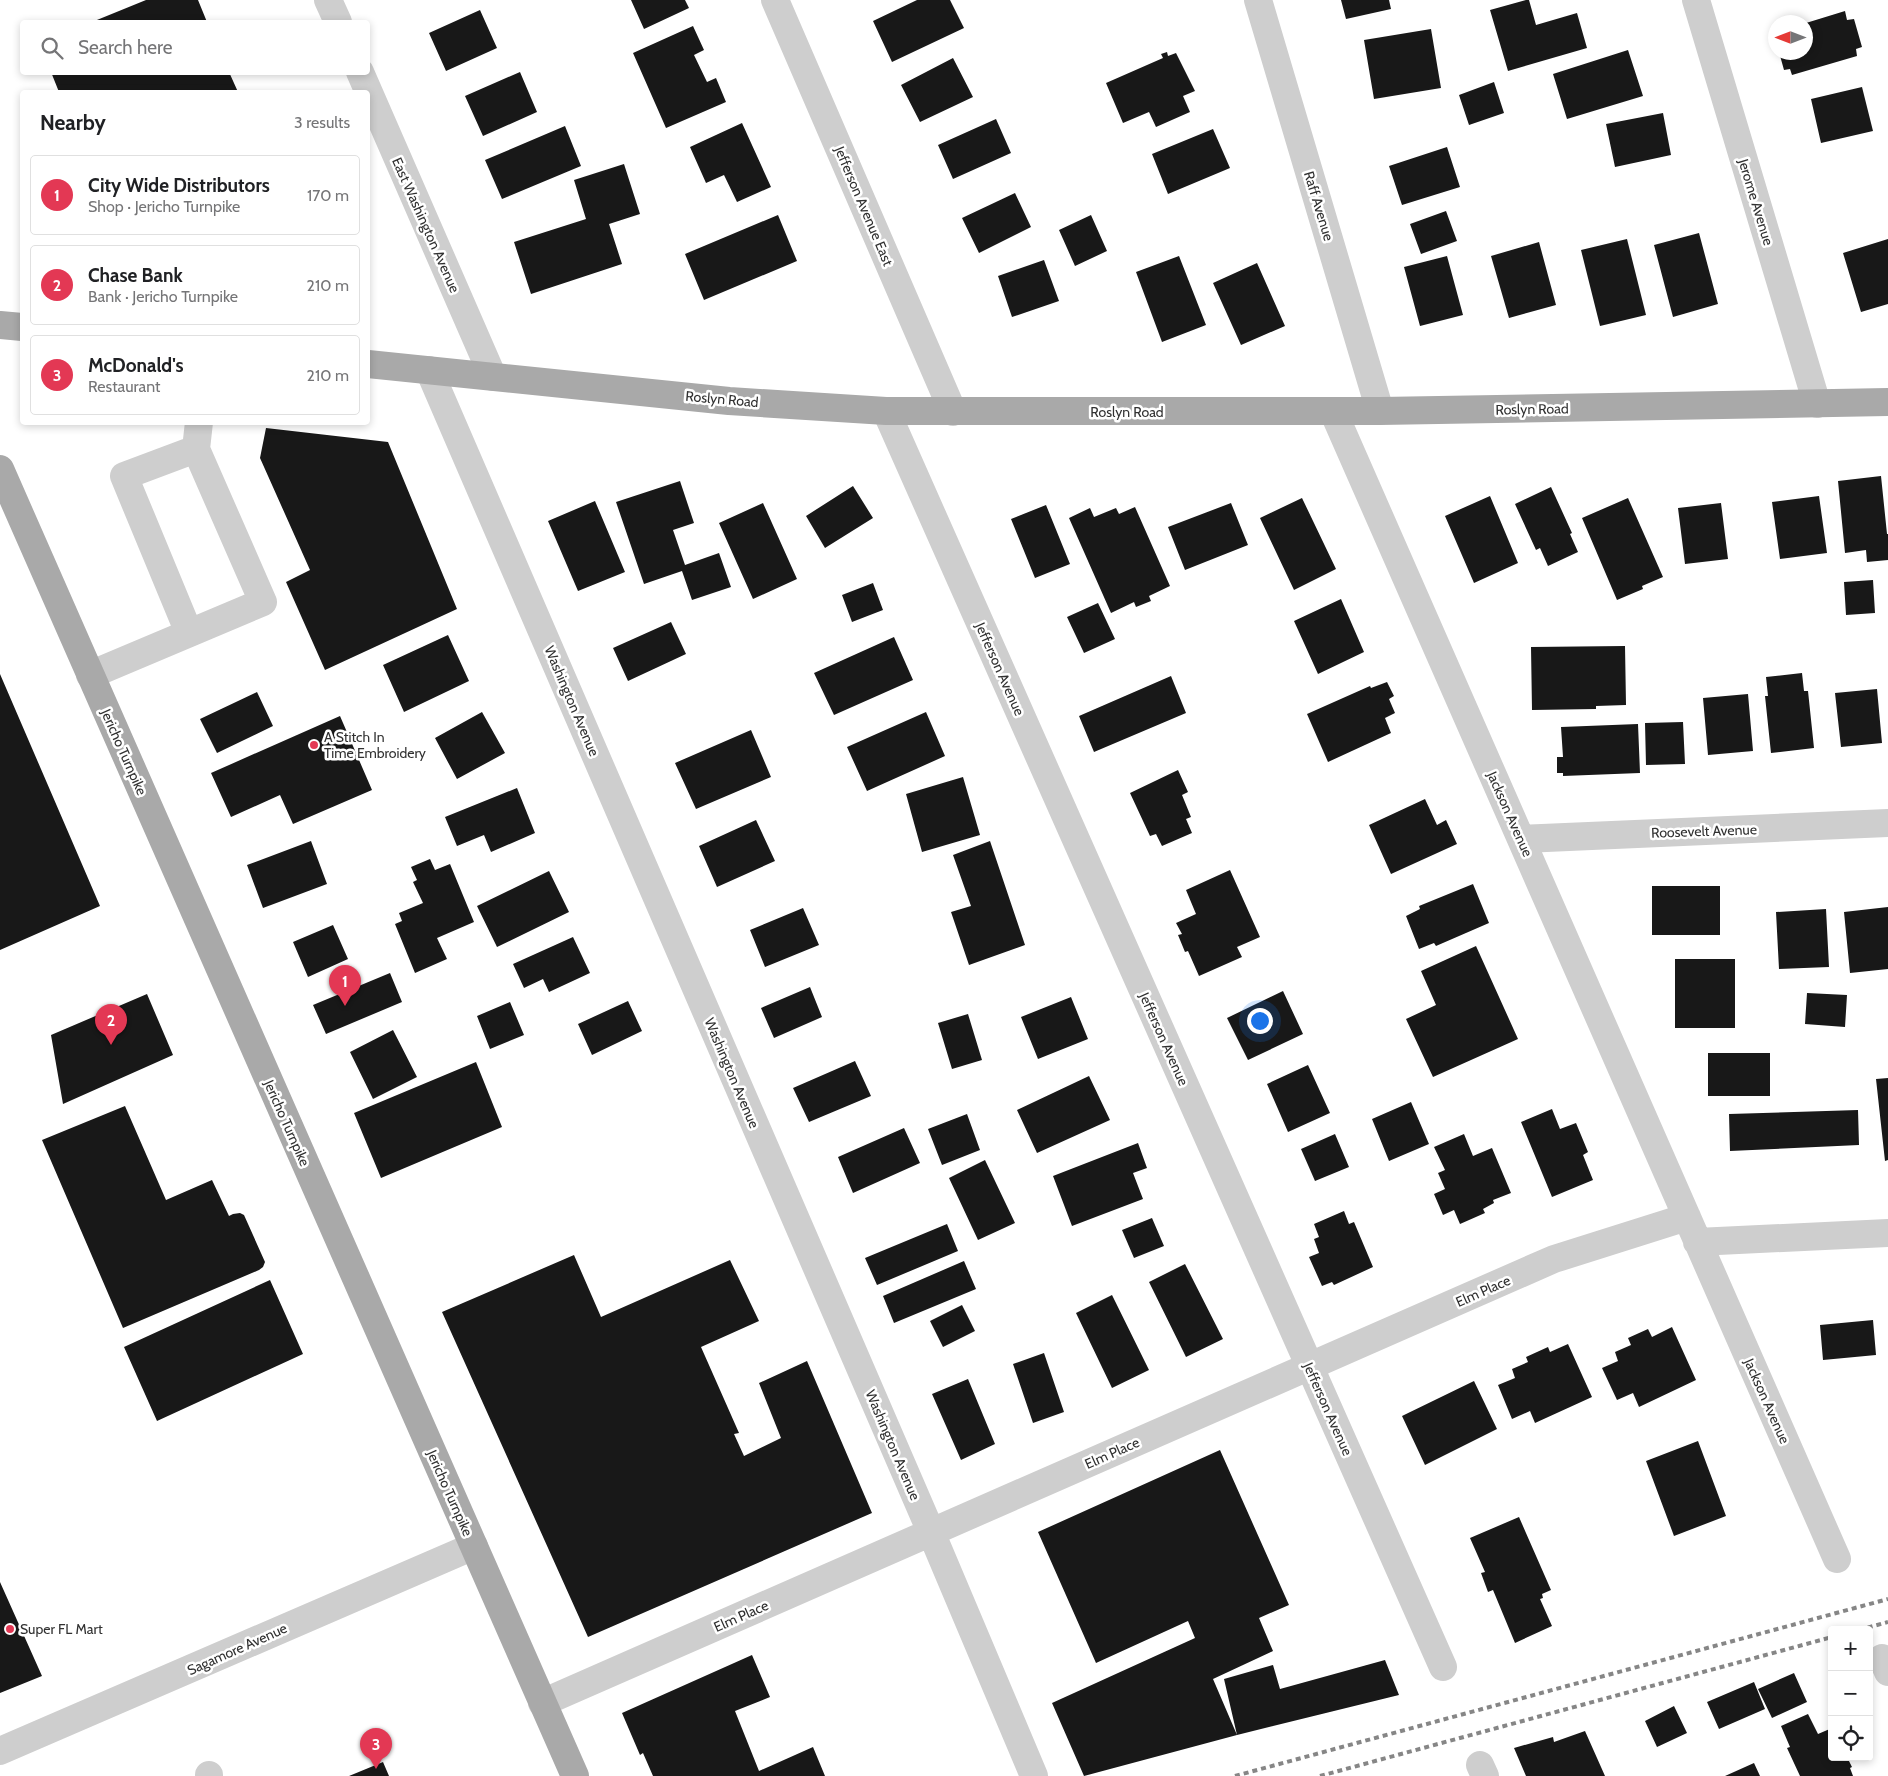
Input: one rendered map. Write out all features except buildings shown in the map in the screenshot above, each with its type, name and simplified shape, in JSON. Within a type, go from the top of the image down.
[{"type":"main road","points":[[0,324],[20,327]]},
{"type":"main road","name":"Roslyn Road","points":[[370,364],[729,401],[886,411],[1380,411],[1888,402]]},
{"type":"main road","name":"Jericho Turnpike","points":[[0,469],[575,1776]]},
{"type":"street","points":[[328,0],[337,20]]},
{"type":"street","name":"Jefferson Avenue East","points":[[775,0],[953,412]]},
{"type":"street","name":"Raff Avenue","points":[[1258,0],[1380,411]]},
{"type":"street","name":"Jerome Avenue","points":[[1696,0],[1817,404]]},
{"type":"street","name":"East Washington Avenue","points":[[361,75],[368,90]]},
{"type":"street","name":"East Washington Avenue","points":[[370,95],[493,377]]},
{"type":"street","name":"Washington Avenue","points":[[429,370],[931,1532],[1034,1776]]},
{"type":"street","name":"Jefferson Avenue","points":[[886,411],[1443,1667]]},
{"type":"street","name":"Jackson Avenue","points":[[1333,411],[1837,1559]]},
{"type":"street","points":[[90,675],[263,602],[198,436],[124,476],[189,633]]},
{"type":"street","name":"Roosevelt Avenue","points":[[1521,839],[1888,823]]},
{"type":"street","name":"Elm Place","points":[[542,1703],[1554,1259],[1687,1217]]},
{"type":"street","points":[[1697,1242],[1888,1233]]},
{"type":"street","name":"Sagamore Avenue","points":[[0,1752],[474,1546]]},
{"type":"railway","points":[[1235,1776],[1888,1599]]},
{"type":"railway","points":[[1873,1626],[1888,1622]]},
{"type":"railway","points":[[1320,1776],[1828,1638]]},
{"type":"place","name":"A Stitch In Time Embroidery","points":[[314,745]]},
{"type":"place","name":"City Wide Distributors","points":[[345,1006]]},
{"type":"place","name":"Chase Bank","points":[[111,1045]]},
{"type":"place","name":"Super FL Mart","points":[[10,1629]]},
{"type":"place","name":"McDonald's","points":[[376,1769]]}]
